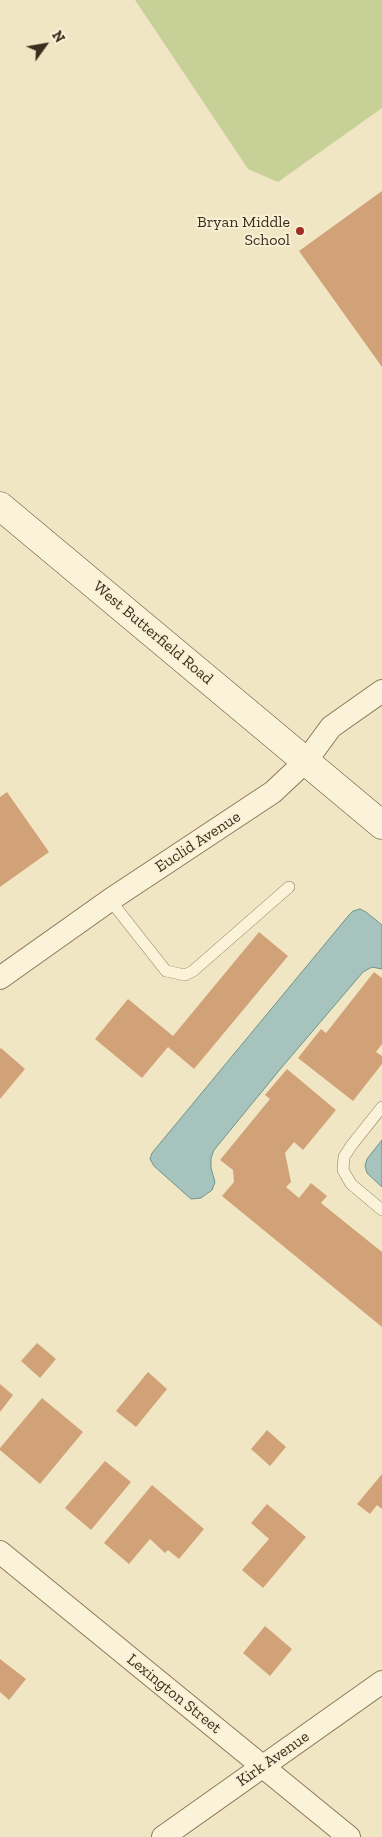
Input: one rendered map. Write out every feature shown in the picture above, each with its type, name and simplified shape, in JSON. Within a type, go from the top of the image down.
[{"type":"main road","name":"West Butterfield Road","points":[[0,506],[382,825]]},
{"type":"street","name":"Euclid Avenue","points":[[0,978],[110,900],[273,792],[306,761],[331,727],[382,691]]},
{"type":"street","name":"Lexington Street","points":[[0,1552],[349,1837]]},
{"type":"street","name":"Kirk Avenue","points":[[163,1837],[382,1682]]},
{"type":"lane","points":[[110,900],[166,971],[185,975],[193,971],[289,887]]},
{"type":"lane","points":[[382,1107],[344,1157],[343,1170],[351,1184],[382,1210]]},
{"type":"green space","points":[[135,0],[382,0],[382,108],[278,182],[248,169]]},
{"type":"water","points":[[360,909],[382,925],[382,969],[372,967],[363,972],[282,1067],[214,1150],[211,1158],[211,1168],[215,1182],[212,1190],[201,1198],[191,1199],[154,1166],[150,1159],[152,1153],[349,915],[353,911]]},
{"type":"water","points":[[382,1140],[382,1187],[367,1173],[365,1166],[367,1159]]},
{"type":"building","name":"Bryan Middle School","points":[[382,191],[382,367],[299,251]]},
{"type":"building","points":[[7,792],[49,852],[0,887],[0,797]]},
{"type":"building","points":[[259,932],[288,956],[194,1069],[168,1047],[142,1078],[95,1039],[128,999],[173,1036]]},
{"type":"building","points":[[374,972],[382,978],[382,1044],[376,1052],[382,1056],[382,1064],[353,1101],[298,1058],[321,1029],[326,1033]]},
{"type":"building","points":[[0,1049],[25,1069],[0,1099]]},
{"type":"building","points":[[287,1069],[336,1110],[303,1150],[294,1142],[285,1153],[291,1182],[286,1187],[299,1198],[311,1183],[327,1196],[321,1203],[382,1252],[382,1327],[222,1196],[234,1182],[233,1170],[220,1160],[270,1099],[265,1095]]},
{"type":"building","points":[[37,1343],[56,1359],[40,1378],[21,1361]]},
{"type":"building","points":[[148,1372],[167,1389],[136,1427],[116,1411]]},
{"type":"building","points":[[0,1384],[13,1395],[0,1412]]},
{"type":"building","points":[[42,1398],[83,1432],[40,1484],[0,1448]]},
{"type":"building","points":[[267,1430],[286,1447],[270,1466],[251,1449]]},
{"type":"building","points":[[105,1461],[131,1482],[91,1530],[65,1508]]},
{"type":"building","points":[[382,1474],[382,1509],[377,1505],[370,1514],[357,1504]]},
{"type":"building","points":[[152,1485],[204,1529],[179,1559],[168,1550],[165,1553],[150,1539],[129,1564],[104,1543]]},
{"type":"building","points":[[267,1504],[306,1537],[263,1588],[242,1570],[269,1539],[251,1523]]},
{"type":"building","points":[[265,1626],[292,1649],[270,1676],[243,1653]]},
{"type":"building","points":[[0,1659],[26,1679],[9,1700],[0,1692]]},
{"type":"place","name":"Bryan Middle School","points":[[300,231]]}]
